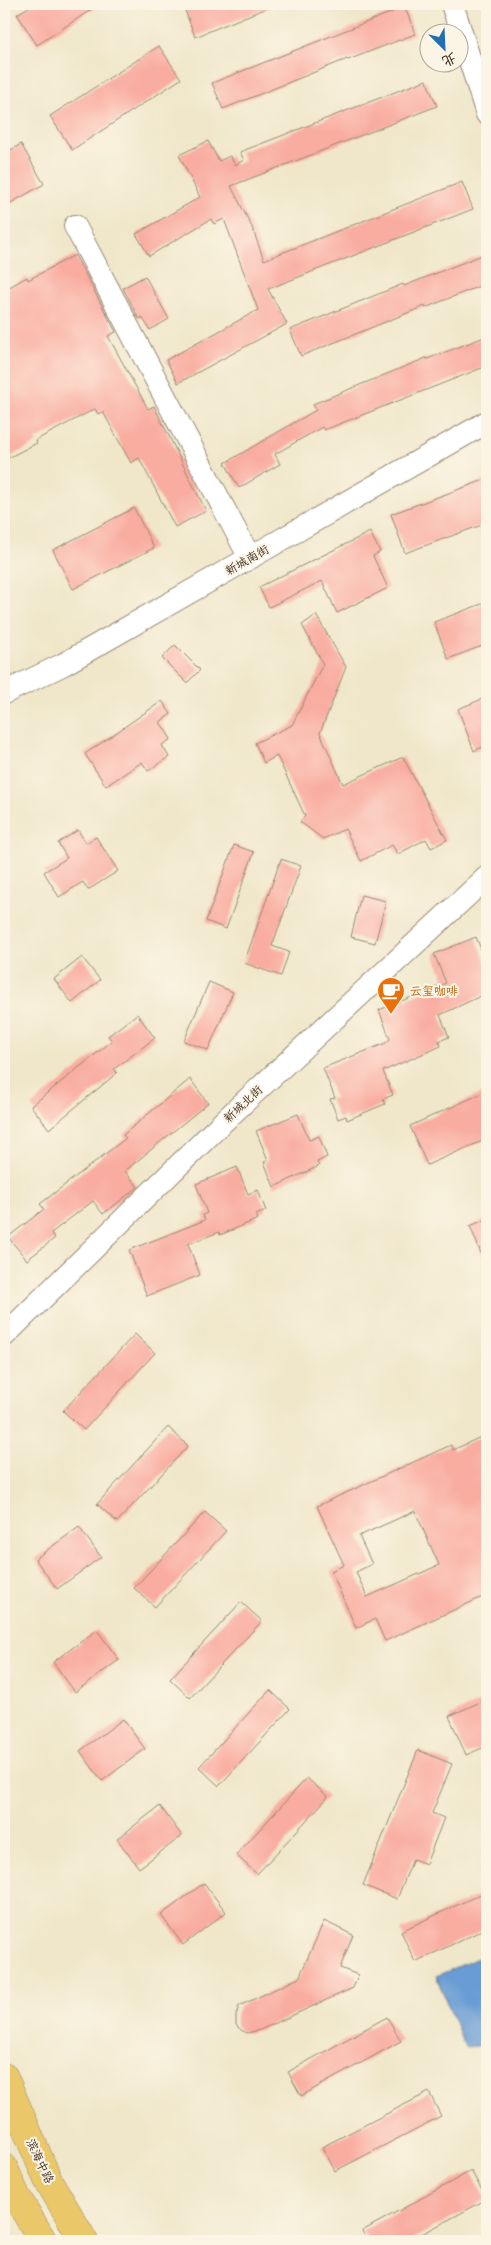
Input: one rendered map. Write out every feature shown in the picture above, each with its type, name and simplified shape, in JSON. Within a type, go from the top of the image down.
[{"type":"main road","name":"滨海中路","points":[[4,2077],[48,2180],[84,2241]]},
{"type":"main road","points":[[4,2168],[16,2196],[42,2241]]},
{"type":"street","points":[[452,4],[483,85],[487,114]]},
{"type":"street","points":[[75,226],[250,558]]},
{"type":"street","name":"新城南街","points":[[4,693],[64,664],[487,422]]},
{"type":"street","name":"新城北街","points":[[4,1336],[224,1121],[487,877]]},
{"type":"water","points":[[487,1954],[487,2045],[465,2047],[436,1976]]},
{"type":"building","points":[[34,4],[100,4],[37,45],[17,14]]},
{"type":"building","points":[[201,4],[274,5],[195,37],[185,10]]},
{"type":"building","points":[[405,7],[415,34],[223,109],[212,83]]},
{"type":"building","points":[[159,46],[181,79],[72,150],[50,116]]},
{"type":"building","points":[[426,80],[437,106],[231,186],[252,227],[264,260],[462,182],[473,209],[268,289],[287,324],[178,383],[166,360],[258,310],[224,219],[214,224],[211,219],[149,256],[136,234],[200,197],[179,155],[208,141],[219,161],[230,156],[235,165],[244,160],[240,152]]},
{"type":"building","points":[[21,144],[44,184],[4,207],[4,154]]},
{"type":"building","points":[[75,255],[116,332],[108,336],[148,409],[154,406],[206,511],[175,527],[139,458],[131,463],[103,412],[98,414],[95,409],[36,440],[37,443],[4,460],[4,290],[27,277],[28,280]]},
{"type":"building","points":[[482,255],[487,267],[487,283],[301,356],[290,330],[403,284],[404,286]]},
{"type":"building","points":[[145,276],[169,319],[150,330],[142,317],[139,319],[123,288]]},
{"type":"building","points":[[487,336],[487,366],[324,430],[322,427],[275,454],[280,464],[239,488],[225,463],[316,410],[313,404],[426,358]]},
{"type":"building","points":[[487,479],[487,523],[405,553],[391,514]]},
{"type":"building","points":[[134,508],[154,548],[73,589],[53,550]]},
{"type":"building","points":[[370,532],[380,552],[373,556],[388,588],[337,613],[322,581],[269,607],[259,587]]},
{"type":"building","points":[[487,602],[487,644],[448,659],[434,622]]},
{"type":"building","points":[[316,615],[346,667],[320,733],[343,784],[403,757],[447,840],[431,848],[426,839],[398,854],[392,845],[361,861],[345,829],[323,839],[300,822],[305,816],[277,756],[264,763],[255,743],[292,725],[323,664],[302,625]]},
{"type":"building","points":[[175,645],[200,670],[187,683],[162,658]]},
{"type":"building","points":[[487,697],[487,745],[474,751],[458,709]]},
{"type":"building","points":[[162,701],[171,714],[160,722],[171,739],[162,745],[169,757],[148,771],[142,762],[106,786],[85,754]]},
{"type":"building","points":[[78,830],[86,843],[96,837],[118,871],[88,890],[83,882],[59,897],[44,872],[67,858],[58,843]]},
{"type":"building","points":[[234,845],[254,852],[226,929],[206,921]]},
{"type":"building","points":[[281,859],[301,866],[272,946],[289,952],[281,976],[244,963]]},
{"type":"building","points":[[361,895],[386,901],[375,943],[351,937]]},
{"type":"building","points":[[476,937],[487,964],[487,993],[440,1015],[449,1037],[439,1041],[441,1046],[383,1071],[393,1095],[383,1099],[385,1104],[347,1120],[346,1116],[338,1119],[330,1099],[335,1098],[323,1068],[386,1043],[390,1039],[379,1010],[446,983],[434,954]]},
{"type":"building","points":[[82,957],[100,980],[72,1003],[54,979]]},
{"type":"building","points":[[209,982],[233,992],[208,1050],[184,1041]]},
{"type":"building","points":[[137,1014],[155,1038],[114,1069],[117,1073],[49,1129],[31,1106],[112,1041],[108,1036]]},
{"type":"building","points":[[190,1079],[208,1103],[125,1171],[138,1187],[103,1214],[93,1201],[51,1233],[55,1238],[27,1260],[8,1237],[44,1209],[40,1204],[126,1138],[123,1135]]},
{"type":"building","points":[[487,1091],[487,1139],[427,1165],[410,1126]]},
{"type":"building","points":[[298,1114],[309,1140],[319,1136],[327,1157],[317,1162],[319,1166],[274,1187],[264,1162],[268,1160],[256,1131]]},
{"type":"building","points":[[237,1167],[248,1194],[258,1190],[266,1211],[256,1215],[258,1219],[220,1235],[219,1232],[188,1244],[200,1275],[147,1296],[129,1250],[205,1220],[203,1215],[207,1213],[196,1184]]},
{"type":"building","points":[[487,1219],[487,1268],[470,1226]]},
{"type":"building","points":[[135,1334],[155,1353],[84,1430],[63,1411]]},
{"type":"building","points":[[168,1427],[188,1446],[117,1522],[97,1504]]},
{"type":"building","points":[[487,1434],[487,1595],[385,1641],[375,1619],[356,1628],[331,1571],[344,1565],[317,1506],[451,1445],[453,1450]],"holes":[[[415,1511],[439,1565],[367,1597],[356,1572],[372,1564],[359,1536]]]},
{"type":"building","points":[[205,1512],[226,1531],[155,1607],[134,1588]]},
{"type":"building","points":[[79,1527],[101,1557],[57,1589],[35,1559]]},
{"type":"building","points":[[241,1602],[262,1621],[190,1698],[170,1679]]},
{"type":"building","points":[[97,1630],[119,1660],[75,1692],[53,1662]]},
{"type":"building","points":[[270,1690],[290,1709],[219,1786],[199,1767]]},
{"type":"building","points":[[487,1699],[487,1746],[466,1755],[449,1716]]},
{"type":"building","points":[[123,1719],[145,1749],[102,1781],[80,1751]]},
{"type":"building","points":[[418,1750],[452,1764],[432,1813],[444,1818],[426,1864],[413,1859],[397,1899],[363,1885]]},
{"type":"building","points":[[307,1778],[328,1797],[257,1874],[236,1855]]},
{"type":"building","points":[[160,1806],[182,1836],[139,1868],[117,1839]]},
{"type":"building","points":[[204,1883],[226,1912],[183,1945],[161,1915]]},
{"type":"building","points":[[481,1894],[487,1908],[487,1928],[415,1962],[401,1931]]},
{"type":"building","points":[[324,1921],[353,1935],[340,1968],[358,1975],[353,1988],[260,2030],[247,2033],[241,2030],[236,2025],[236,2015],[239,2006],[299,1978]]},
{"type":"building","points":[[387,2017],[401,2041],[301,2096],[288,2072]]},
{"type":"building","points":[[429,2092],[441,2116],[335,2171],[322,2147]]},
{"type":"building","points":[[471,2171],[487,2199],[409,2241],[368,2241],[362,2231]]},
{"type":"place","name":"云玺咖啡","points":[[391,1015]]}]
